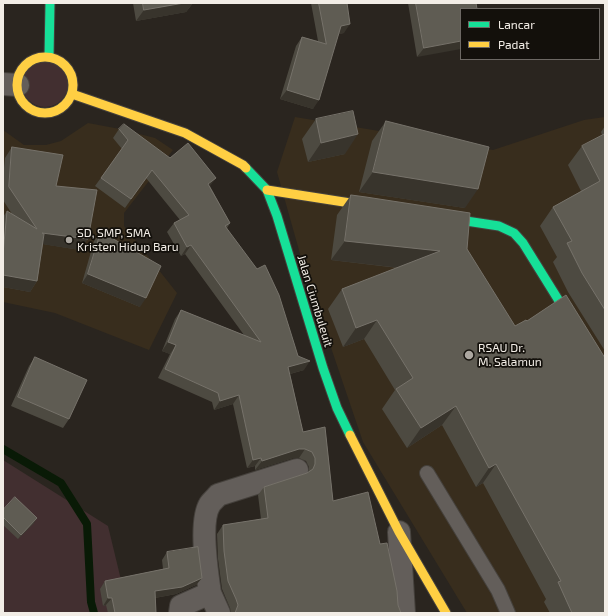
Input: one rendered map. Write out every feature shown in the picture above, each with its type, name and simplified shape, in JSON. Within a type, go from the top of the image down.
[{"type":"main road","points":[[49,57],[50,3]]},
{"type":"main road","points":[[49,57],[57,59],[64,64],[69,70],[74,86],[72,94],[66,103],[58,110],[47,113],[36,111],[26,105],[10,85],[30,61],[49,57]]},
{"type":"main road","name":"Jalan Ciumbuleuit","points":[[72,94],[186,133],[243,165],[267,190],[277,216],[322,368],[337,408],[399,532],[446,613]]},
{"type":"main road","points":[[267,190],[382,208]]},
{"type":"main road","points":[[429,215],[499,226],[514,233],[524,243],[605,374]]},
{"type":"street","points":[[219,613],[210,593],[204,543],[206,513],[209,505],[218,495],[297,470]]},
{"type":"street","points":[[399,532],[404,613]]},
{"type":"street","points":[[180,613],[181,606],[210,593]]},
{"type":"lane","points":[[427,473],[498,590],[508,613]]},
{"type":"shaded area","points":[[45,61],[58,65],[64,71],[68,84],[64,97],[58,103],[45,107],[32,103],[26,97],[22,84],[26,71],[32,65]]},
{"type":"shaded area","name":"RSAU Dr. M. Salamun","points":[[295,117],[493,150],[584,120],[605,117],[605,613],[467,613],[363,442],[304,268],[277,172]]},
{"type":"shaded area","name":"SD, SMP, SMA Kristen Hidup Baru","points":[[88,123],[155,138],[173,150],[124,213],[124,226],[177,293],[149,350],[55,313],[3,302],[3,130],[24,145],[46,145],[61,141]]},
{"type":"shaded area","points":[[3,460],[108,526],[129,613],[3,613]]},
{"type":"building","points":[[143,3],[184,3],[144,10]]},
{"type":"building","points":[[319,3],[347,3],[350,24],[341,26],[319,100],[287,90],[302,37],[326,44]]},
{"type":"building","points":[[416,3],[476,3],[477,8],[460,8],[460,41],[424,48]]},
{"type":"building","points":[[353,111],[358,134],[321,143],[316,119]]},
{"type":"building","points":[[386,121],[489,147],[478,189],[373,172]]},
{"type":"building","points":[[124,124],[170,158],[188,143],[216,178],[208,184],[230,223],[225,226],[257,269],[265,265],[279,295],[298,356],[310,361],[288,367],[303,432],[325,427],[333,501],[368,492],[380,544],[387,543],[397,591],[398,605],[401,613],[235,613],[238,605],[228,581],[224,551],[223,525],[268,518],[264,487],[307,473],[313,469],[315,458],[312,452],[305,449],[299,449],[262,461],[261,458],[253,460],[239,395],[220,401],[218,393],[165,369],[176,345],[168,342],[181,310],[261,342],[191,245],[187,247],[174,223],[189,215],[152,170],[131,199],[101,178],[128,140],[119,129]]},
{"type":"building","points":[[605,134],[605,310],[582,273],[567,243],[572,241],[553,207],[600,181],[582,146]]},
{"type":"building","points":[[12,147],[63,155],[56,186],[97,190],[88,239],[42,233],[44,234],[37,281],[3,275],[3,254],[7,211],[37,229],[9,187]]},
{"type":"building","points":[[351,195],[470,213],[467,249],[515,326],[526,320],[527,321],[566,295],[605,358],[605,613],[572,613],[558,582],[561,581],[496,464],[489,468],[456,406],[421,428],[396,389],[413,378],[377,320],[356,328],[342,289],[440,251],[345,241]]},
{"type":"building","points":[[101,232],[161,266],[146,298],[88,274]]},
{"type":"building","points":[[35,357],[87,380],[69,419],[18,397]]},
{"type":"building","points":[[15,497],[37,518],[21,535],[3,517],[3,510]]},
{"type":"building","points":[[198,547],[202,578],[182,587],[155,591],[156,613],[115,613],[112,598],[108,598],[105,581],[169,568],[167,552]]},
{"type":"waterway","points":[[3,449],[61,483],[87,524],[91,602],[94,613]]},
{"type":"traffic: fast","points":[[49,57],[50,3]]},
{"type":"traffic: fast","points":[[246,168],[267,190],[277,216],[323,368],[337,408],[350,435]]},
{"type":"traffic: fast","points":[[440,217],[499,226],[514,233],[523,243],[605,375]]},
{"type":"traffic: slow","points":[[45,57],[56,59],[65,65],[71,74],[73,85],[71,96],[65,105],[56,111],[45,113],[34,111],[25,105],[19,96],[17,85],[19,74],[25,65],[34,59],[45,57]]},
{"type":"traffic: slow","points":[[72,94],[185,133],[246,168]]},
{"type":"traffic: slow","points":[[267,190],[376,207]]},
{"type":"traffic: slow","points":[[350,435],[399,532],[446,613]]},
{"type":"place","name":"SD, SMP, SMA Kristen Hidup Baru","points":[[69,240]]},
{"type":"place","name":"RSAU Dr. M. Salamun","points":[[469,355]]}]
